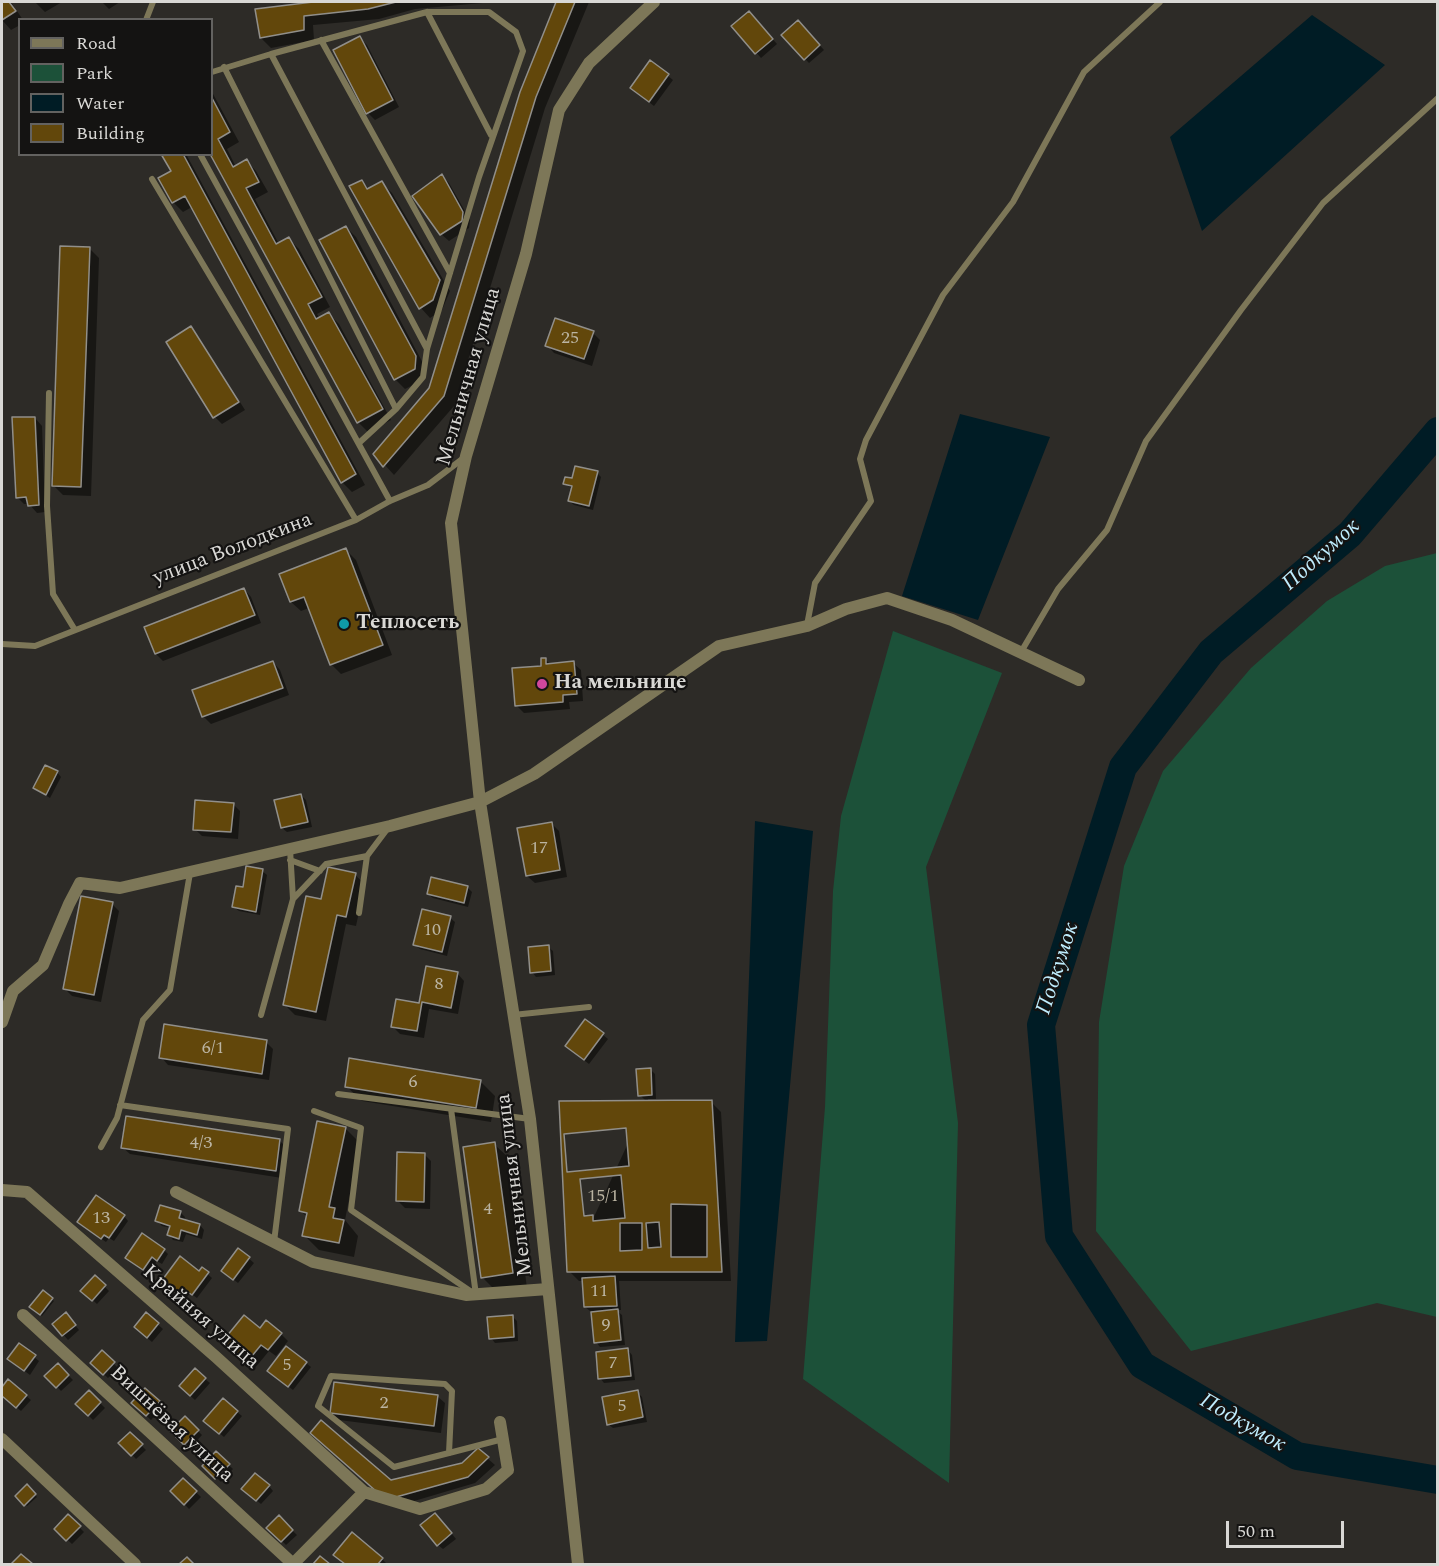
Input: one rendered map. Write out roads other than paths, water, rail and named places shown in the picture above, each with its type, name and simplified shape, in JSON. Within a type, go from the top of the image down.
[{"type":"street","name":"Мельничная улица","points":[[578,1564],[530,1119],[480,802],[451,523],[466,456],[526,254],[559,110],[589,63],[654,2]]},
{"type":"street","points":[[2,1022],[13,991],[43,965],[80,883],[120,888],[190,872],[290,854],[480,802],[534,774],[719,646],[807,626],[846,609],[887,598],[952,620],[1079,680]]},
{"type":"street","name":"Крайняя улица","points":[[2,1190],[27,1192],[216,1357],[364,1492]]},
{"type":"street","points":[[177,1192],[313,1262],[466,1296],[548,1289]]},
{"type":"street","name":"Вишнёвая улица","points":[[24,1315],[293,1564]]},
{"type":"street","points":[[293,1564],[364,1492],[420,1509],[486,1489],[508,1470],[500,1422]]},
{"type":"street","points":[[2,1439],[135,1564]]},
{"type":"street","points":[[576,1543],[589,1564]]},
{"type":"lane","points":[[147,18],[153,2]]},
{"type":"lane","points":[[807,626],[815,583],[871,501],[860,459],[866,440],[943,295],[1013,202],[1084,72],[1160,2]]},
{"type":"lane","points":[[427,12],[491,135]]},
{"type":"lane","points":[[213,72],[427,12],[489,12],[516,32],[524,51],[479,177],[427,349],[423,378],[396,409],[359,443]]},
{"type":"lane","points":[[321,40],[450,273]]},
{"type":"lane","points":[[271,54],[427,349]]},
{"type":"lane","points":[[224,67],[396,409]]},
{"type":"lane","points":[[1021,652],[1058,589],[1107,530],[1146,441],[1241,310],[1323,203],[1437,98]]},
{"type":"lane","points":[[201,156],[390,501]]},
{"type":"lane","points":[[152,180],[356,520]]},
{"type":"lane","points":[[49,393],[47,506],[53,594],[75,630]]},
{"type":"lane","name":"улица Володкина","points":[[2,644],[35,646],[356,520],[390,501],[428,485],[466,456]]},
{"type":"lane","points":[[359,913],[367,856],[390,826]]},
{"type":"lane","points":[[290,854],[320,871]]},
{"type":"lane","points":[[261,1015],[293,899],[290,854]]},
{"type":"lane","points":[[293,899],[326,864],[367,856]]},
{"type":"lane","points":[[102,1147],[117,1118],[143,1020],[170,990],[190,872]]},
{"type":"lane","points":[[512,1015],[589,1007]]},
{"type":"lane","points":[[338,1094],[530,1119]]},
{"type":"lane","points":[[120,1105],[288,1129],[274,1242]]},
{"type":"lane","points":[[451,1109],[476,1295]]},
{"type":"lane","points":[[314,1111],[361,1128],[351,1210],[476,1295]]},
{"type":"lane","points":[[449,1453],[452,1391],[445,1384],[331,1376],[318,1406],[394,1467],[449,1453],[503,1439]]},
{"type":"water","points":[[1312,15],[1385,65],[1202,231],[1170,137]]},
{"type":"water","points":[[960,414],[1050,437],[978,620],[902,596]]},
{"type":"water","points":[[755,821],[813,831],[767,1341],[735,1342]]},
{"type":"waterway","name":"Подкумок","points":[[1438,431],[1350,534],[1211,652],[1123,767],[1041,1025],[1059,1236],[1142,1365],[1297,1456],[1438,1480]]},
{"type":"place","name":"Теплосеть","points":[[344,624]]},
{"type":"place","name":"На мельнице","points":[[542,684]]}]
